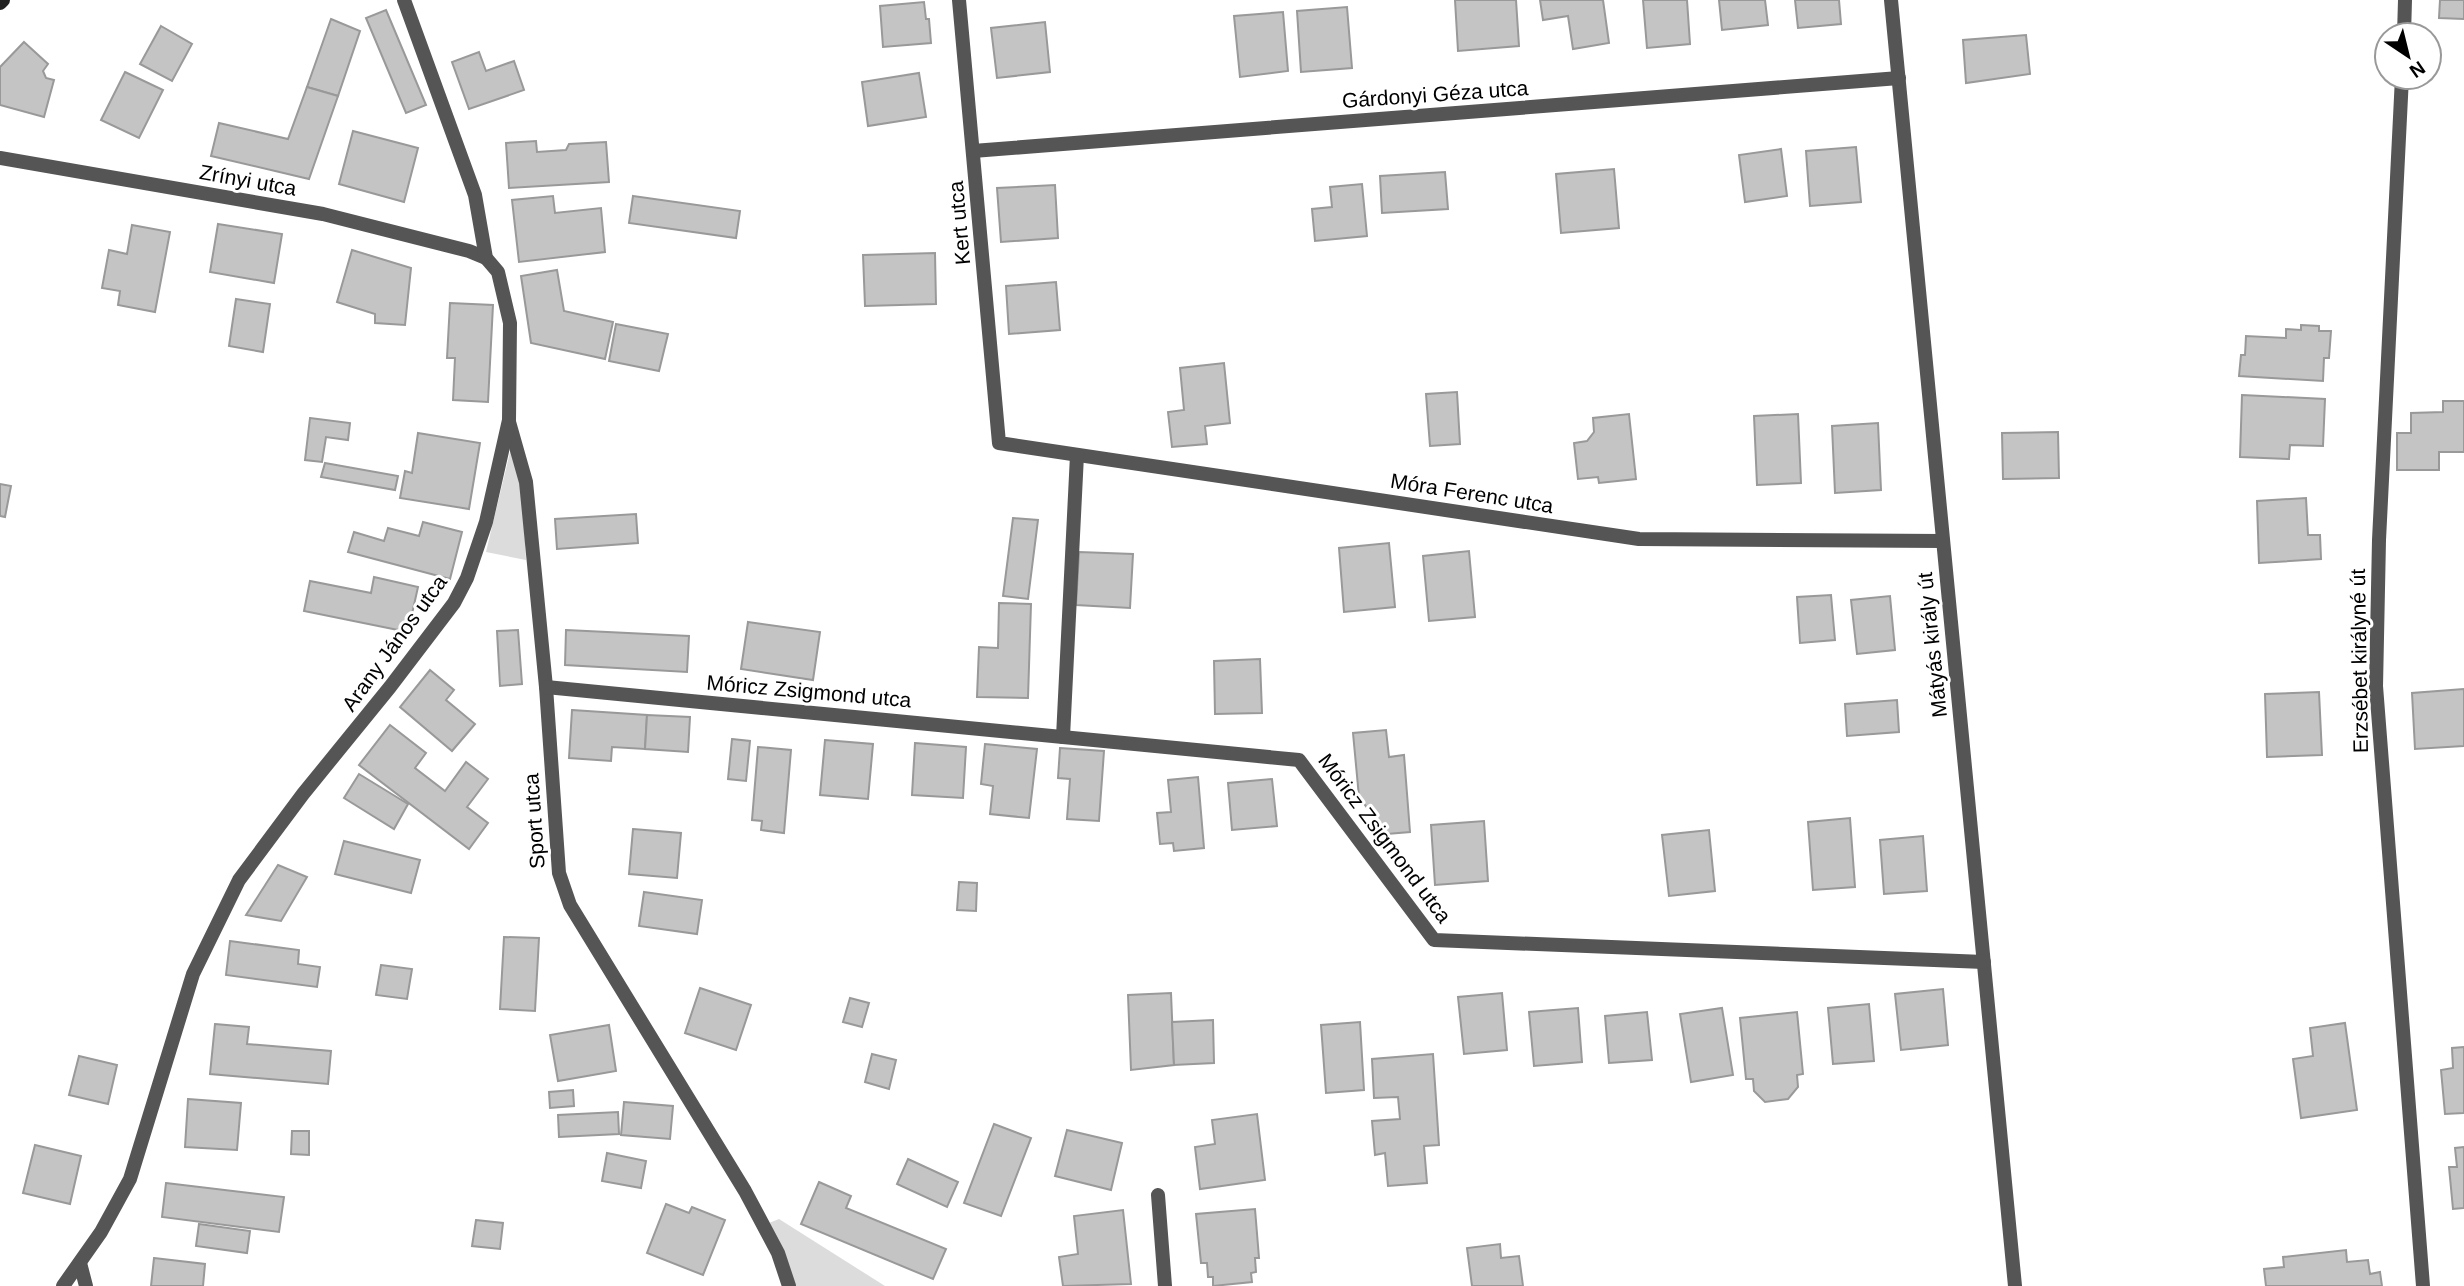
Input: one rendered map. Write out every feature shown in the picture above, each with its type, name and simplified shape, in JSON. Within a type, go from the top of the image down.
[{"type":"street","name":"Arany János utca","points":[[63,1286],[101,1231],[130,1179],[193,974],[239,880],[303,794],[454,603],[467,578],[486,522],[509,420],[510,323],[498,272],[486,258],[475,194],[404,0]]},
{"type":"street","name":"Kert utca","points":[[959,0],[999,443]]},
{"type":"street","name":"Mátyás király út","points":[[1891,0],[2015,1286]]},
{"type":"street","points":[[2404,21],[2405,0]]},
{"type":"street","name":"Gárdonyi Géza utca","points":[[973,151],[1899,78]]},
{"type":"street","name":"Erzsébet királyné út","points":[[2401,91],[2379,540],[2376,686],[2423,1286]]},
{"type":"street","name":"Zrínyi utca","points":[[0,158],[323,214],[469,251],[486,258]]},
{"type":"street","name":"Sport utca","points":[[509,420],[526,482],[562,888],[745,1191],[778,1252],[789,1286]]},
{"type":"street","name":"Móra Ferenc utca","points":[[999,443],[1639,539],[1943,541]]},
{"type":"street","points":[[1063,737],[1077,455]]},
{"type":"street","name":"Móricz Zsigmond utca","points":[[546,687],[1299,760],[1434,940],[1984,962]]},
{"type":"street","points":[[1158,1195],[1166,1286]]},
{"type":"street","points":[[80,1263],[86,1286]]},
{"type":"shaded area","points":[[511,448],[522,488],[526,560],[486,552]]},
{"type":"shaded area","points":[[779,1219],[885,1286],[793,1286],[769,1223]]},
{"type":"building","points":[[1455,0],[1516,0],[1519,46],[1458,51]]},
{"type":"building","points":[[1540,0],[1603,0],[1609,43],[1573,49],[1568,16],[1543,20]]},
{"type":"building","points":[[1643,0],[1687,0],[1690,44],[1647,48]]},
{"type":"building","points":[[1719,0],[1765,0],[1768,25],[1722,30]]},
{"type":"building","points":[[1795,0],[1839,0],[1841,24],[1798,28]]},
{"type":"building","points":[[2440,0],[2464,0],[2464,19],[2439,18]]},
{"type":"building","points":[[924,2],[931,43],[883,47],[880,6]]},
{"type":"building","points":[[1347,7],[1352,68],[1301,72],[1297,11]]},
{"type":"building","points":[[386,10],[426,105],[406,113],[366,18]]},
{"type":"building","points":[[1283,12],[1288,71],[1240,77],[1234,16]]},
{"type":"building","points":[[331,19],[360,31],[338,96],[307,87]]},
{"type":"building","points":[[1045,22],[1050,72],[997,78],[991,28]]},
{"type":"building","points":[[161,26],[192,44],[172,81],[140,64]]},
{"type":"building","points":[[2026,35],[2030,74],[1966,83],[1963,40]]},
{"type":"building","points":[[24,42],[48,64],[43,71],[46,78],[54,80],[44,117],[0,105],[0,67]]},
{"type":"building","points":[[479,52],[486,71],[514,61],[524,90],[469,109],[452,62]]},
{"type":"building","points":[[125,72],[163,90],[139,138],[101,120]]},
{"type":"building","points":[[919,73],[926,117],[868,126],[862,82]]},
{"type":"building","points":[[307,87],[338,96],[309,179],[211,156],[219,123],[288,139]]},
{"type":"building","points":[[353,131],[418,148],[404,202],[339,184]]},
{"type":"building","points":[[536,141],[537,152],[566,150],[569,144],[606,142],[609,182],[509,188],[506,143]]},
{"type":"building","points":[[1856,147],[1861,202],[1810,206],[1806,151]]},
{"type":"building","points":[[1781,149],[1787,196],[1745,202],[1739,155]]},
{"type":"building","points":[[1614,169],[1619,228],[1561,233],[1556,174]]},
{"type":"building","points":[[1445,172],[1448,209],[1382,213],[1380,176]]},
{"type":"building","points":[[1362,184],[1367,236],[1315,241],[1312,209],[1332,207],[1330,187]]},
{"type":"building","points":[[1055,185],[1058,238],[1001,242],[997,188]]},
{"type":"building","points":[[553,196],[555,213],[601,208],[605,252],[519,262],[512,200]]},
{"type":"building","points":[[633,196],[740,211],[736,238],[629,223]]},
{"type":"building","points":[[218,224],[282,234],[274,283],[210,272]]},
{"type":"building","points":[[132,225],[170,232],[155,312],[118,305],[120,291],[102,288],[109,250],[127,254]]},
{"type":"building","points":[[352,250],[411,268],[405,325],[375,323],[375,314],[337,302]]},
{"type":"building","points":[[935,253],[936,304],[865,306],[863,255]]},
{"type":"building","points":[[557,270],[564,311],[613,322],[605,359],[531,343],[521,276]]},
{"type":"building","points":[[1056,282],[1060,330],[1009,334],[1006,286]]},
{"type":"building","points":[[236,299],[270,304],[263,352],[229,346]]},
{"type":"building","points":[[450,303],[493,305],[488,402],[453,400],[455,358],[447,358]]},
{"type":"building","points":[[616,324],[668,334],[659,371],[609,361]]},
{"type":"building","points":[[2301,325],[2319,326],[2319,331],[2331,331],[2329,358],[2324,358],[2323,381],[2239,376],[2241,355],[2245,355],[2246,336],[2286,338],[2286,329],[2301,330]]},
{"type":"building","points":[[1224,363],[1230,423],[1205,426],[1207,444],[1172,447],[1168,412],[1184,410],[1180,368]]},
{"type":"building","points":[[1457,392],[1460,444],[1430,446],[1426,394]]},
{"type":"building","points":[[2242,395],[2325,399],[2323,446],[2290,445],[2289,459],[2240,457]]},
{"type":"building","points":[[2443,401],[2464,401],[2464,452],[2439,452],[2439,470],[2397,470],[2397,433],[2411,433],[2411,413],[2443,412]]},
{"type":"building","points":[[1629,414],[1636,479],[1599,483],[1598,477],[1578,479],[1574,443],[1587,441],[1594,432],[1593,418]]},
{"type":"building","points":[[1798,414],[1801,483],[1757,485],[1754,416]]},
{"type":"building","points":[[310,418],[350,423],[348,440],[326,437],[322,462],[305,460]]},
{"type":"building","points":[[1878,423],[1881,490],[1835,493],[1832,426]]},
{"type":"building","points":[[2058,432],[2059,478],[2003,479],[2002,433]]},
{"type":"building","points":[[418,433],[480,443],[469,509],[400,498],[405,471],[412,473]]},
{"type":"building","points":[[325,463],[398,476],[395,490],[321,477]]},
{"type":"building","points":[[0,484],[11,486],[5,517],[0,516]]},
{"type":"building","points":[[2306,498],[2308,535],[2320,535],[2321,559],[2259,563],[2257,501]]},
{"type":"building","points":[[636,514],[638,543],[557,549],[555,519]]},
{"type":"building","points":[[1013,518],[1038,520],[1028,599],[1003,596]]},
{"type":"building","points":[[423,522],[462,532],[450,579],[348,552],[354,532],[384,541],[388,528],[419,536]]},
{"type":"building","points":[[1389,543],[1395,607],[1344,612],[1339,548]]},
{"type":"building","points":[[1469,551],[1475,617],[1429,621],[1423,556]]},
{"type":"building","points":[[1079,552],[1133,554],[1130,608],[1076,605]]},
{"type":"building","points":[[374,577],[418,587],[408,632],[304,611],[310,581],[371,593]]},
{"type":"building","points":[[1831,595],[1835,640],[1800,643],[1797,597]]},
{"type":"building","points":[[1890,596],[1895,650],[1857,654],[1851,600]]},
{"type":"building","points":[[999,603],[1031,604],[1028,698],[977,697],[979,647],[998,648]]},
{"type":"building","points":[[748,622],[820,632],[813,680],[741,669]]},
{"type":"building","points":[[518,630],[522,684],[500,686],[497,631]]},
{"type":"building","points":[[566,630],[689,636],[687,672],[565,665]]},
{"type":"building","points":[[1260,659],[1262,713],[1215,714],[1214,661]]},
{"type":"building","points":[[430,670],[454,690],[446,700],[475,724],[452,751],[400,707]]},
{"type":"building","points":[[2464,689],[2464,746],[2415,749],[2412,693]]},
{"type":"building","points":[[2319,692],[2322,755],[2267,757],[2265,694]]},
{"type":"building","points":[[1897,700],[1899,732],[1847,736],[1845,704]]},
{"type":"building","points":[[572,710],[647,715],[645,749],[612,747],[611,761],[569,758]]},
{"type":"building","points":[[647,715],[690,717],[688,752],[645,749]]},
{"type":"building","points":[[390,725],[426,753],[415,768],[445,791],[466,762],[488,779],[467,807],[488,823],[469,849],[359,765]]},
{"type":"building","points":[[1386,730],[1389,757],[1404,755],[1410,832],[1387,834],[1359,797],[1353,733]]},
{"type":"building","points":[[732,739],[750,741],[746,781],[728,779]]},
{"type":"building","points":[[825,740],[873,744],[868,799],[820,795]]},
{"type":"building","points":[[915,743],[966,747],[963,798],[912,795]]},
{"type":"building","points":[[985,744],[1037,749],[1029,818],[990,814],[993,786],[981,784]]},
{"type":"building","points":[[758,747],[791,750],[784,833],[761,830],[762,821],[752,820]]},
{"type":"building","points":[[1060,748],[1104,751],[1099,821],[1067,819],[1070,779],[1058,778]]},
{"type":"building","points":[[359,774],[408,804],[394,829],[344,798]]},
{"type":"building","points":[[1198,777],[1204,848],[1174,851],[1173,843],[1160,844],[1157,813],[1171,812],[1168,780]]},
{"type":"building","points":[[1272,779],[1277,826],[1232,830],[1228,783]]},
{"type":"building","points":[[1850,818],[1855,887],[1813,890],[1808,822]]},
{"type":"building","points":[[1484,821],[1488,881],[1435,885],[1431,825]]},
{"type":"building","points":[[633,829],[681,833],[677,878],[629,874]]},
{"type":"building","points":[[1709,830],[1715,891],[1669,896],[1662,835]]},
{"type":"building","points":[[1923,836],[1927,891],[1884,894],[1880,840]]},
{"type":"building","points":[[344,841],[420,860],[411,893],[335,874]]},
{"type":"building","points":[[278,865],[307,877],[281,921],[246,915]]},
{"type":"building","points":[[959,882],[977,883],[976,911],[957,910]]},
{"type":"building","points":[[644,892],[702,900],[697,934],[639,926]]},
{"type":"building","points":[[504,937],[539,938],[535,1011],[500,1009]]},
{"type":"building","points":[[230,941],[299,950],[298,964],[320,967],[317,987],[226,975]]},
{"type":"building","points":[[381,965],[412,969],[407,999],[376,995]]},
{"type":"building","points":[[700,988],[751,1005],[736,1050],[685,1033]]},
{"type":"building","points":[[1943,989],[1948,1045],[1901,1050],[1895,994]]},
{"type":"building","points":[[1171,993],[1174,1065],[1131,1070],[1128,995]]},
{"type":"building","points":[[1502,993],[1507,1050],[1464,1054],[1458,997]]},
{"type":"building","points":[[850,998],[869,1003],[862,1027],[843,1022]]},
{"type":"building","points":[[1869,1004],[1874,1061],[1833,1064],[1828,1008]]},
{"type":"building","points":[[1578,1008],[1582,1062],[1534,1066],[1529,1012]]},
{"type":"building","points":[[1722,1008],[1733,1075],[1691,1082],[1680,1014]]},
{"type":"building","points":[[1647,1012],[1652,1060],[1609,1063],[1605,1016]]},
{"type":"building","points":[[1797,1012],[1803,1074],[1797,1075],[1798,1087],[1788,1099],[1765,1102],[1754,1091],[1753,1079],[1746,1079],[1740,1018]]},
{"type":"building","points":[[1213,1020],[1214,1063],[1174,1065],[1172,1022]]},
{"type":"building","points":[[1360,1022],[1364,1090],[1326,1093],[1321,1025]]},
{"type":"building","points":[[2345,1023],[2357,1110],[2301,1118],[2293,1059],[2313,1056],[2310,1028]]},
{"type":"building","points":[[215,1024],[249,1027],[247,1044],[331,1051],[328,1084],[210,1074]]},
{"type":"building","points":[[609,1025],[616,1071],[558,1081],[550,1035]]},
{"type":"building","points":[[2464,1047],[2464,1113],[2445,1114],[2441,1070],[2453,1068],[2452,1048]]},
{"type":"building","points":[[872,1054],[896,1060],[889,1089],[865,1082]]},
{"type":"building","points":[[1433,1054],[1439,1145],[1424,1146],[1427,1183],[1388,1186],[1385,1153],[1375,1155],[1372,1121],[1400,1119],[1398,1097],[1374,1098],[1372,1059]]},
{"type":"building","points":[[79,1056],[117,1065],[108,1104],[69,1095]]},
{"type":"building","points":[[573,1090],[574,1106],[550,1108],[549,1092]]},
{"type":"building","points":[[188,1099],[241,1103],[237,1150],[185,1147]]},
{"type":"building","points":[[624,1102],[673,1106],[670,1139],[621,1135]]},
{"type":"building","points":[[618,1112],[619,1134],[559,1137],[558,1115]]},
{"type":"building","points":[[1257,1114],[1265,1180],[1200,1189],[1195,1147],[1215,1144],[1212,1120]]},
{"type":"building","points":[[994,1124],[1031,1138],[1001,1216],[964,1203]]},
{"type":"building","points":[[1067,1130],[1122,1143],[1111,1190],[1055,1176]]},
{"type":"building","points":[[292,1131],[309,1131],[309,1155],[291,1154]]},
{"type":"building","points":[[35,1145],[81,1156],[70,1204],[23,1193]]},
{"type":"building","points":[[2464,1147],[2464,1208],[2453,1209],[2449,1167],[2457,1167],[2455,1148]]},
{"type":"building","points":[[607,1153],[646,1161],[641,1188],[602,1181]]},
{"type":"building","points":[[908,1159],[958,1182],[947,1207],[897,1184]]},
{"type":"building","points":[[819,1182],[851,1196],[846,1208],[946,1249],[933,1279],[801,1224]]},
{"type":"building","points":[[166,1183],[284,1197],[279,1232],[162,1217]]},
{"type":"building","points":[[666,1204],[689,1213],[692,1207],[725,1220],[703,1275],[647,1253]]},
{"type":"building","points":[[1255,1209],[1259,1258],[1255,1258],[1256,1272],[1251,1273],[1252,1282],[1213,1286],[1213,1277],[1208,1277],[1207,1263],[1201,1263],[1196,1214]]},
{"type":"building","points":[[1123,1210],[1131,1284],[1063,1286],[1059,1257],[1078,1254],[1074,1216]]},
{"type":"building","points":[[476,1220],[503,1223],[500,1249],[472,1246]]},
{"type":"building","points":[[199,1224],[250,1231],[247,1253],[196,1246]]},
{"type":"building","points":[[1500,1244],[1501,1258],[1519,1256],[1523,1286],[1472,1286],[1467,1248]]},
{"type":"building","points":[[2346,1250],[2347,1262],[2368,1260],[2370,1274],[2380,1272],[2382,1286],[2266,1286],[2264,1269],[2284,1267],[2283,1257]]},
{"type":"building","points":[[154,1258],[205,1264],[203,1286],[151,1286]]}]
